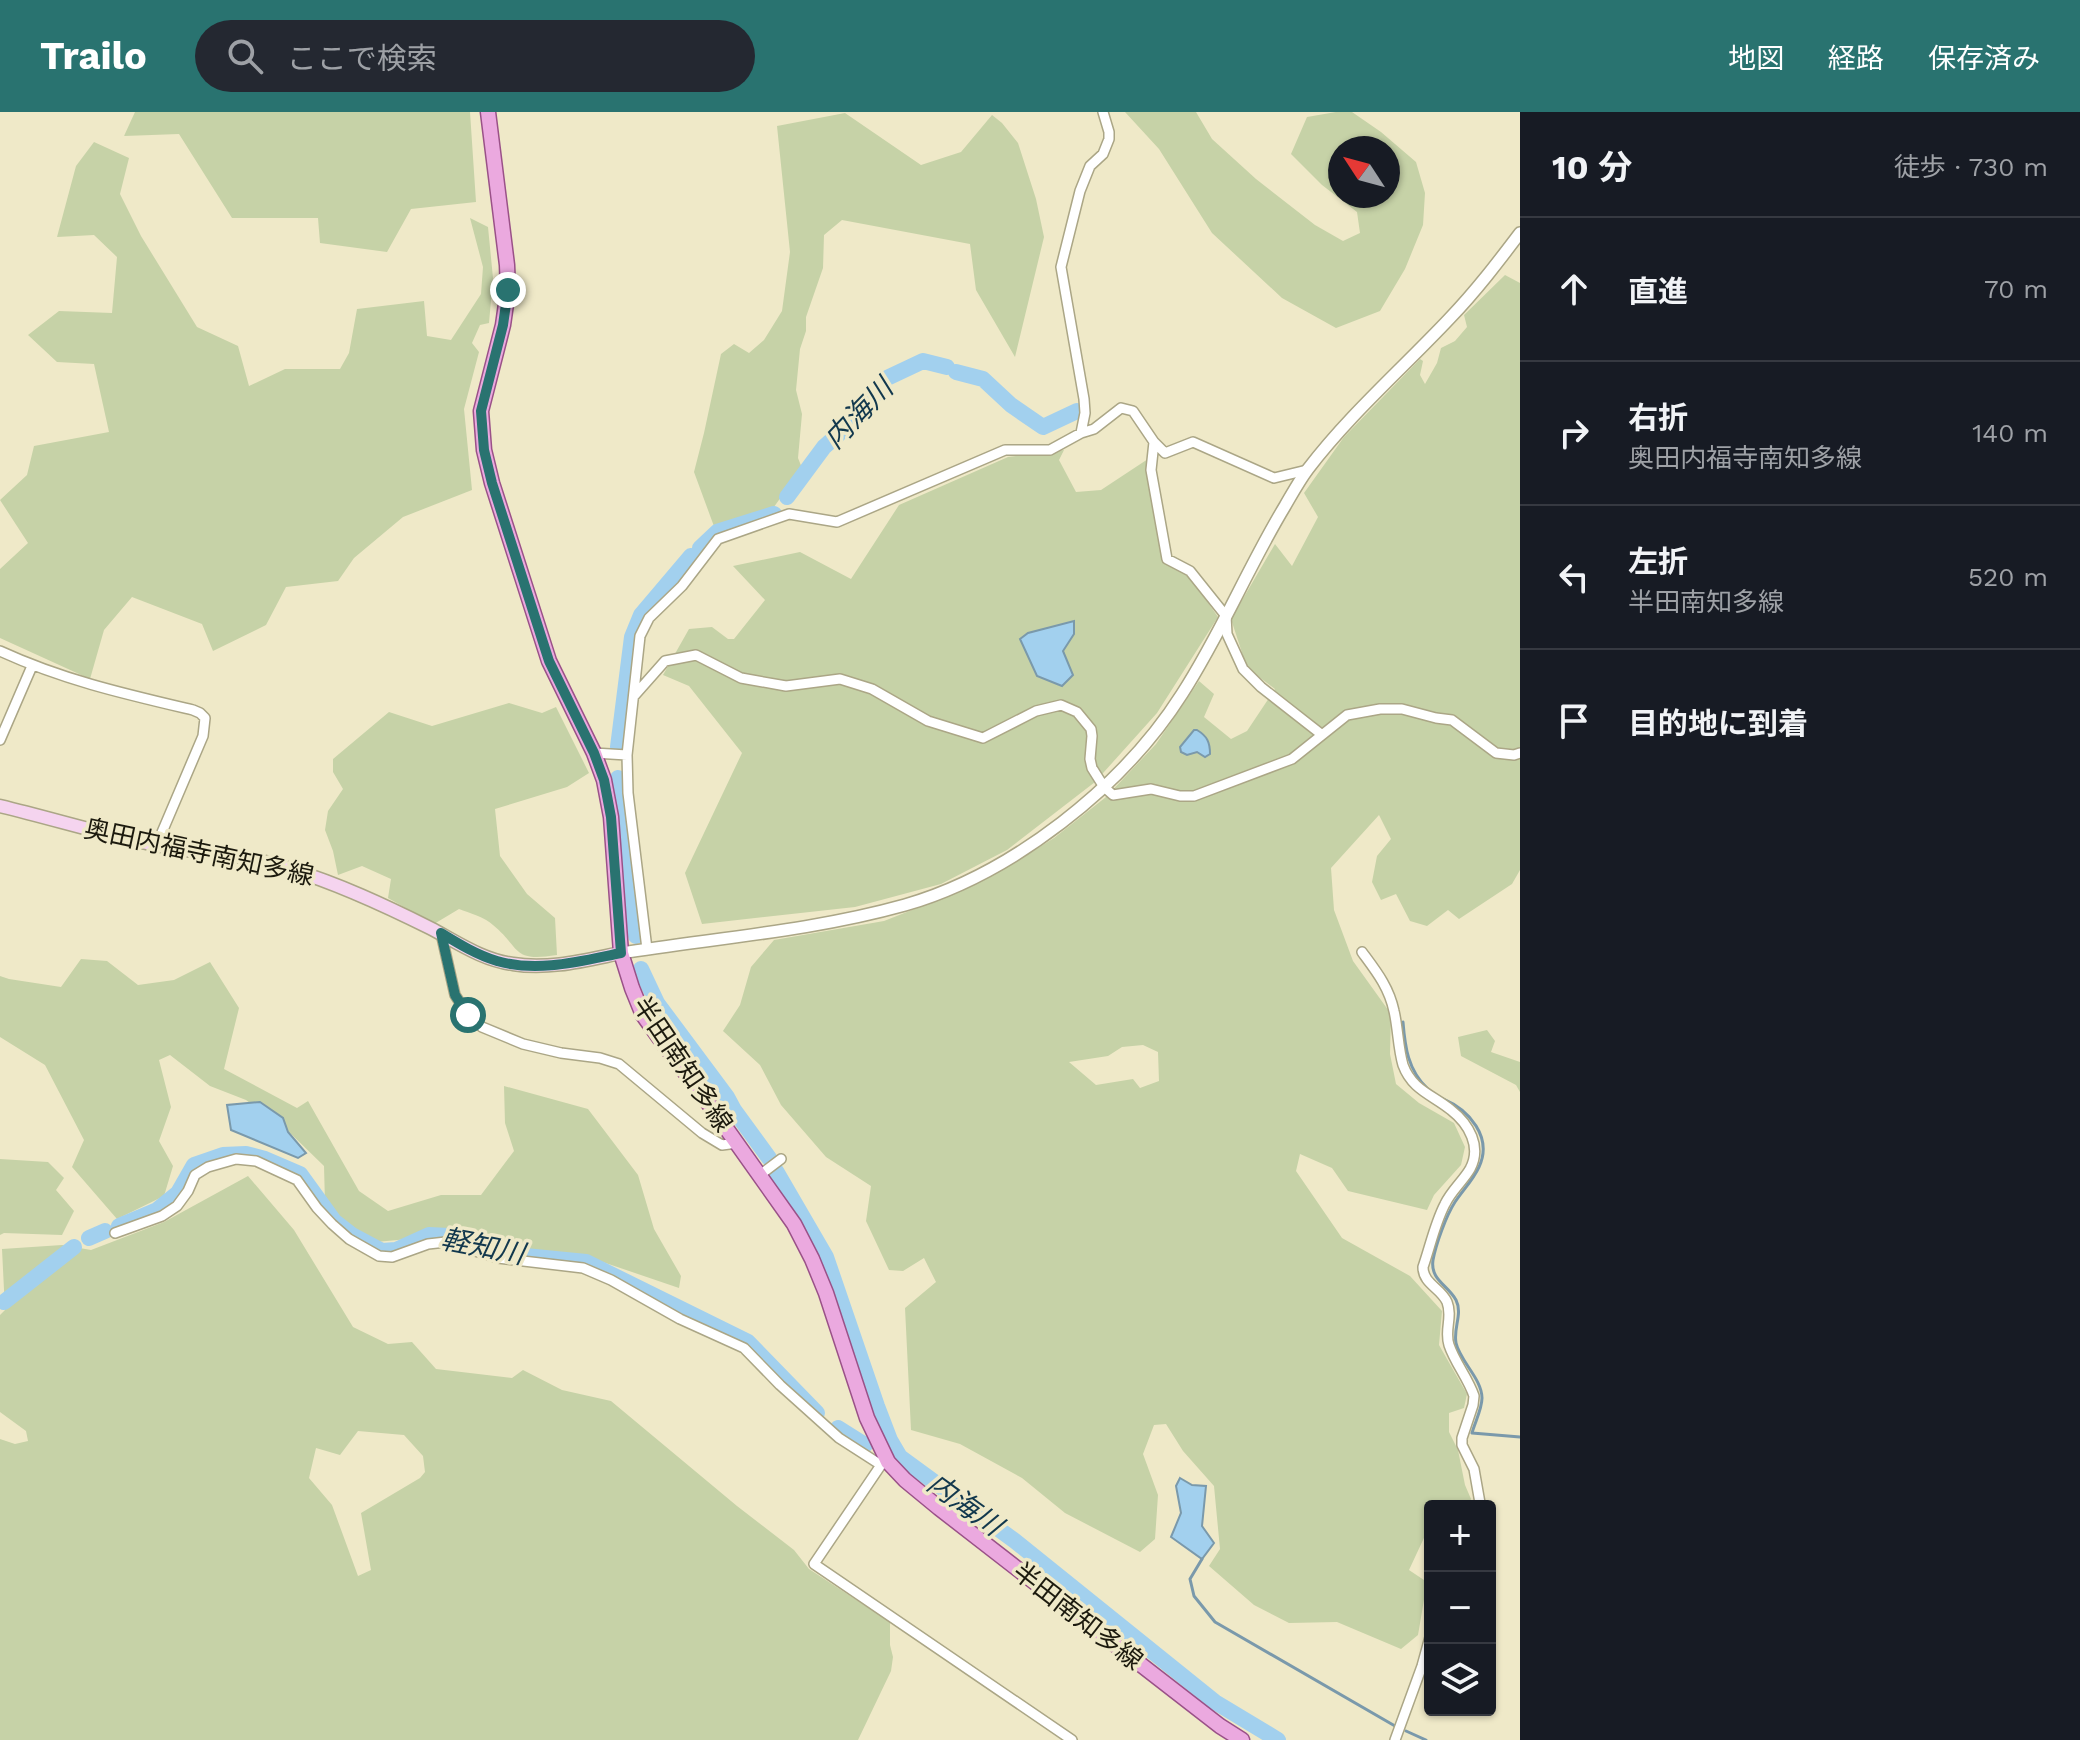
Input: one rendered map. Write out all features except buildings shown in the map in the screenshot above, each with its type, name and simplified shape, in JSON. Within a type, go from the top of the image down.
[{"type":"main road","name":"半田南知多線","points":[[488,112],[508,290],[503,325],[481,411],[484,450],[549,661],[604,780],[611,817],[621,953],[643,1015],[794,1224],[826,1293],[884,1463],[1242,1740]]},
{"type":"main road","name":"奥田内福寺南知多線","points":[[0,806],[104,833],[287,868],[334,883],[441,933],[477,954],[515,965],[569,963],[621,953]]},
{"type":"street","points":[[1081,433],[1084,399],[1061,267],[1080,191],[1090,166],[1103,154],[1109,139],[1103,112]]},
{"type":"street","points":[[621,953],[808,926],[908,904],[1012,857],[1066,819],[1104,787],[1142,747],[1183,694],[1217,636],[1273,526],[1307,470],[1345,424],[1486,279],[1520,233]]},
{"type":"street","points":[[647,949],[628,793],[627,755],[640,636],[649,618],[682,586],[718,539],[789,514],[837,522],[1005,450],[1050,450],[1094,429],[1121,408],[1133,411],[1165,453],[1193,442],[1274,478],[1307,470]]},
{"type":"street","points":[[1154,442],[1151,470],[1167,559],[1190,571],[1226,616],[1227,634],[1243,669],[1321,734]]},
{"type":"street","points":[[0,651],[32,666],[95,687],[193,710],[205,718],[203,736],[157,844]]},
{"type":"street","points":[[634,696],[665,661],[696,655],[741,678],[786,686],[840,679],[872,689],[928,721],[983,738],[1036,711],[1061,705],[1077,712],[1091,729],[1092,768],[1113,795],[1151,789],[1194,796],[1292,759],[1347,715],[1380,709],[1402,709],[1452,720],[1496,753],[1520,753]]},
{"type":"street","points":[[0,740],[32,666]]},
{"type":"street","points":[[594,753],[627,755]]},
{"type":"street","points":[[441,933],[455,995],[468,1015],[482,1027],[523,1044],[619,1064],[702,1133],[722,1145],[737,1143]]},
{"type":"street","points":[[1362,952],[1386,984],[1404,1065],[1411,1080],[1419,1090],[1452,1110],[1473,1136],[1474,1157],[1470,1168],[1445,1203],[1423,1275],[1446,1298],[1451,1319],[1448,1343],[1474,1396],[1462,1438],[1465,1453],[1474,1469],[1479,1500]]},
{"type":"street","points":[[115,1233],[170,1211],[188,1191],[195,1175],[208,1167],[236,1159],[256,1161],[297,1180],[332,1224],[349,1239],[379,1256],[392,1257],[428,1244],[446,1242],[498,1258],[583,1268],[611,1280],[680,1319],[744,1348],[839,1438],[884,1463],[814,1564],[1072,1740]]},
{"type":"street","points":[[760,1175],[781,1159]]},
{"type":"street","points":[[1395,1740],[1428,1644]]},
{"type":"green space","points":[[135,112],[470,112],[476,202],[411,209],[387,252],[320,243],[318,218],[232,218],[179,134],[124,136]]},
{"type":"green space","points":[[1125,112],[1196,112],[1212,139],[1256,179],[1315,225],[1343,241],[1360,233],[1357,212],[1352,208],[1400,208],[1400,148],[1416,162],[1425,193],[1423,225],[1405,269],[1380,311],[1336,328],[1282,298],[1212,233],[1159,149]]},
{"type":"green space","points":[[1352,112],[1386,136],[1328,136],[1328,190],[1291,154],[1307,117]]},
{"type":"green space","points":[[845,113],[921,165],[961,152],[992,115],[1018,143],[1036,199],[1044,237],[1015,357],[976,290],[970,244],[842,220],[824,235],[823,268],[806,317],[806,331],[800,349],[796,390],[802,414],[798,458],[802,468],[771,511],[715,529],[694,472],[721,354],[734,344],[749,353],[764,340],[782,311],[790,252],[777,126]]},
{"type":"green space","points":[[94,142],[129,158],[120,194],[141,236],[197,327],[238,346],[249,386],[285,369],[340,369],[349,353],[357,309],[424,301],[427,336],[451,340],[481,294],[483,267],[470,218],[488,227],[493,278],[489,323],[480,325],[472,343],[479,352],[464,409],[472,490],[403,517],[354,558],[338,581],[286,587],[266,625],[213,651],[202,624],[132,597],[104,630],[90,679],[0,638],[0,569],[28,543],[0,500],[27,475],[34,446],[109,432],[94,364],[57,362],[28,335],[59,311],[112,313],[117,257],[94,235],[57,237],[76,166]]},
{"type":"green space","points":[[1505,275],[1520,283],[1520,870],[1512,884],[1459,919],[1448,910],[1427,926],[1410,921],[1396,894],[1381,900],[1372,882],[1377,856],[1391,839],[1379,815],[1331,868],[1334,910],[1353,961],[1391,1014],[1390,1054],[1396,1084],[1419,1103],[1454,1123],[1465,1147],[1461,1165],[1434,1195],[1427,1210],[1348,1191],[1332,1168],[1300,1154],[1296,1171],[1342,1238],[1410,1276],[1442,1311],[1439,1345],[1467,1394],[1464,1408],[1449,1413],[1449,1432],[1458,1450],[1471,1499],[1424,1500],[1424,1538],[1409,1570],[1424,1580],[1424,1600],[1418,1635],[1401,1649],[1337,1622],[1289,1623],[1254,1605],[1209,1566],[1220,1549],[1214,1486],[1183,1451],[1166,1424],[1154,1425],[1143,1454],[1158,1495],[1155,1539],[1140,1552],[1065,1513],[1022,1478],[960,1444],[911,1430],[905,1308],[936,1282],[924,1258],[903,1271],[889,1270],[866,1221],[871,1186],[826,1157],[781,1105],[760,1065],[723,1031],[740,1005],[751,967],[774,940],[884,921],[945,897],[1014,863],[1054,838],[1106,797],[1156,744],[1199,681],[1214,694],[1204,717],[1231,739],[1247,731],[1275,689],[1247,668],[1231,619],[1275,544],[1292,566],[1318,517],[1304,493],[1344,437],[1420,359],[1423,361],[1420,375],[1425,384],[1437,363],[1441,348],[1455,341],[1467,327],[1464,315]],"holes":[[[1143,1045],[1158,1052],[1159,1081],[1140,1088],[1133,1079],[1096,1085],[1069,1062],[1108,1056],[1122,1047]]]},
{"type":"green space","points":[[1064,450],[1059,460],[1076,492],[1101,490],[1151,457],[1164,560],[1188,574],[1218,617],[1157,713],[1095,782],[1007,850],[941,884],[855,907],[702,924],[685,873],[742,753],[689,686],[663,675],[689,629],[712,627],[728,639],[734,639],[765,600],[733,566],[800,552],[851,579],[899,505],[1008,457]]},
{"type":"green space","points":[[509,703],[542,713],[556,707],[589,773],[567,787],[495,809],[500,856],[527,894],[555,918],[557,955],[524,955],[490,922],[459,909],[434,924],[388,898],[391,879],[362,866],[338,875],[325,830],[328,811],[343,789],[333,772],[333,759],[389,712],[432,726]]},
{"type":"green space","points":[[81,959],[107,961],[138,985],[174,980],[210,962],[239,1008],[224,1069],[297,1108],[308,1101],[359,1191],[388,1211],[441,1195],[481,1195],[514,1151],[505,1123],[504,1086],[588,1109],[638,1175],[654,1229],[681,1276],[679,1288],[588,1257],[516,1250],[450,1231],[430,1231],[408,1239],[376,1242],[347,1226],[325,1203],[324,1166],[287,1130],[246,1100],[210,1086],[170,1055],[159,1060],[171,1107],[159,1141],[173,1166],[164,1196],[117,1219],[72,1167],[84,1140],[45,1065],[0,1037],[0,976],[61,987]]},
{"type":"green space","points":[[1487,1030],[1495,1041],[1491,1052],[1520,1062],[1520,1092],[1516,1085],[1461,1056],[1458,1037]]},
{"type":"green space","points":[[0,1159],[48,1162],[64,1178],[56,1190],[74,1211],[62,1235],[0,1235]]},
{"type":"green space","points":[[248,1176],[294,1230],[353,1327],[388,1344],[412,1342],[436,1369],[512,1378],[523,1370],[562,1390],[611,1401],[794,1550],[809,1569],[890,1622],[891,1671],[858,1740],[0,1740],[0,1439],[15,1444],[28,1441],[26,1431],[0,1412],[0,1315],[5,1310],[2,1249],[62,1245],[91,1250],[164,1222]],"holes":[[[358,1431],[404,1435],[423,1456],[425,1472],[361,1513],[371,1570],[358,1576],[332,1505],[309,1478],[316,1448],[340,1455]]]},
{"type":"water","points":[[1074,621],[1074,634],[1063,651],[1073,675],[1062,686],[1037,676],[1020,639],[1028,633]]},
{"type":"water","points":[[1194,730],[1209,743],[1210,754],[1205,757],[1197,752],[1187,755],[1181,752],[1180,747]]},
{"type":"water","points":[[260,1102],[283,1118],[288,1132],[306,1153],[298,1158],[231,1130],[227,1105]]},
{"type":"water","points":[[1180,1478],[1192,1485],[1206,1486],[1202,1526],[1214,1543],[1202,1559],[1171,1537],[1181,1513],[1176,1486]]},
{"type":"waterway","name":"内海川","points":[[787,497],[824,447],[860,415],[887,378],[923,361],[947,367]]},
{"type":"waterway","name":"内海川","points":[[956,372],[983,379],[1011,405],[1043,427],[1077,411]]},
{"type":"waterway","name":"内海川","points":[[700,548],[717,532],[774,514]]},
{"type":"waterway","name":"内海川","points":[[618,747],[632,637],[641,615],[691,556]]},
{"type":"waterway","name":"内海川","points":[[618,778],[636,936]]},
{"type":"waterway","name":"内海川","points":[[641,969],[657,1003],[769,1158]]},
{"type":"waterway","points":[[1403,1022],[1406,1049],[1412,1066],[1427,1088]]},
{"type":"waterway","points":[[1443,1099],[1470,1117],[1481,1135],[1483,1156],[1477,1172],[1448,1215],[1436,1246],[1434,1273],[1458,1305],[1456,1343],[1481,1391],[1481,1407],[1472,1433],[1520,1437]]},
{"type":"waterway","name":"軽知川","points":[[119,1226],[157,1210],[178,1193],[194,1165],[223,1155],[246,1154],[265,1159],[300,1174],[334,1221],[382,1251],[396,1250],[429,1235],[449,1236],[505,1254],[586,1262],[748,1342],[817,1413]]},
{"type":"waterway","name":"内海川","points":[[776,1171],[826,1257],[877,1406],[900,1457],[1015,1541],[1215,1702],[1278,1740]]},
{"type":"waterway","name":"軽知川","points":[[89,1238],[105,1231]]},
{"type":"waterway","name":"軽知川","points":[[4,1302],[74,1247]]},
{"type":"waterway","name":"軽知川","points":[[838,1428],[865,1445]]},
{"type":"waterway","points":[[1202,1559],[1190,1579],[1194,1596],[1215,1622],[1395,1726]]},
{"type":"waterway","points":[[1406,1731],[1426,1740]]},
{"type":"route","points":[[468,1015],[455,995],[441,933],[477,954],[515,965],[569,963],[621,953],[611,817],[604,780],[549,661],[484,450],[481,411],[503,325],[508,290]]}]
